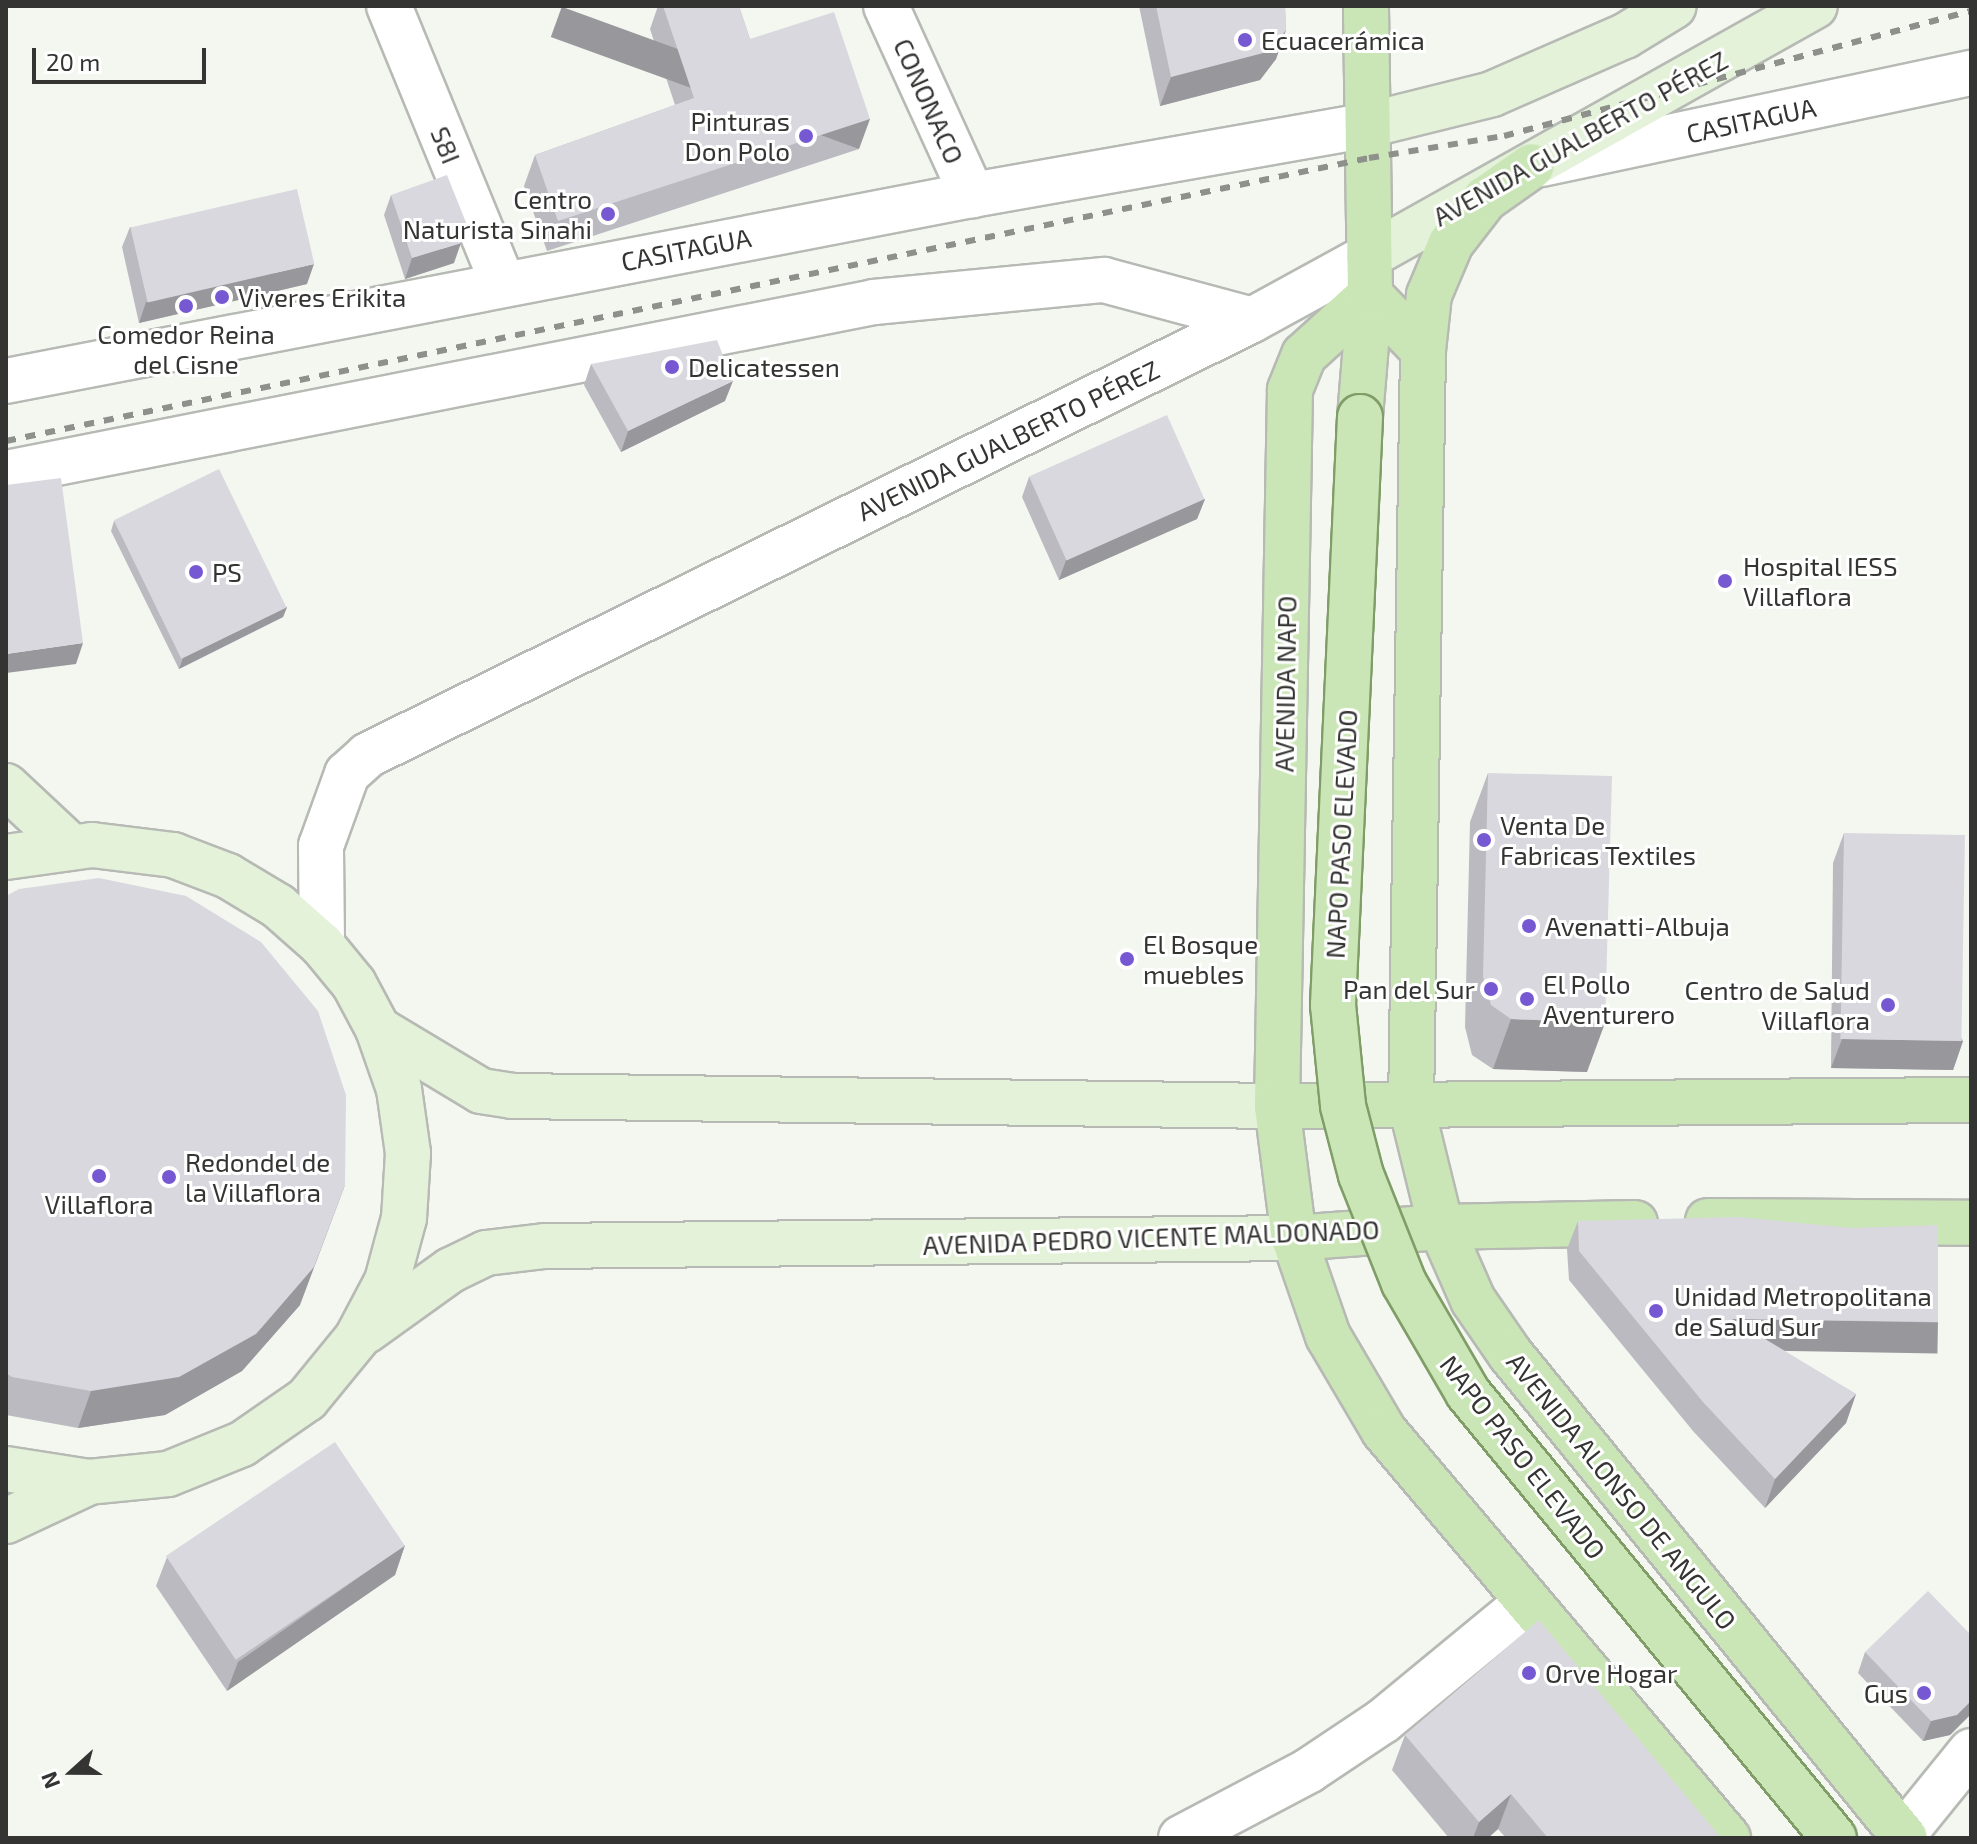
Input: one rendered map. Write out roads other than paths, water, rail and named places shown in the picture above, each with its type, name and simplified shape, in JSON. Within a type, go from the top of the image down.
[{"type":"main road","points":[[1366,6],[1370,275],[1423,350]]},
{"type":"main road","points":[[1368,125],[1492,94],[1625,36],[1674,6]]},
{"type":"main road","name":"AVENIDA GUALBERTO PÉREZ","points":[[1370,275],[1532,166],[1815,6]]},
{"type":"main road","points":[[1411,1105],[1423,350],[1429,295],[1451,243],[1485,199],[1532,166]]},
{"type":"main road","name":"NAPO PASO ELEVADO","points":[[1370,275],[1360,417],[1333,1005],[1343,1106],[1361,1175],[1404,1283],[1468,1393],[1834,1838]]},
{"type":"main road","name":"AVENIDA NAPO","points":[[1277,1106],[1290,390],[1304,355],[1370,275]]},
{"type":"main road","points":[[6,786],[69,845]]},
{"type":"main road","points":[[6,857],[69,845],[116,845],[173,855],[228,876],[278,906],[322,945],[354,984],[378,1029],[399,1089],[408,1153],[404,1218],[387,1281],[357,1338],[307,1399],[242,1444],[168,1474],[89,1482],[6,1469]]},
{"type":"main road","points":[[378,1029],[481,1091],[512,1096],[1277,1106],[1971,1100]]},
{"type":"main road","name":"AVENIDA ALONSO DE ANGULO","points":[[1411,1105],[1441,1227],[1473,1300],[1511,1355],[1904,1836]]},
{"type":"main road","points":[[1277,1106],[1294,1238],[1328,1336],[1384,1431],[1525,1604],[1728,1838]]},
{"type":"main road","name":"AVENIDA PEDRO VICENTE MALDONADO","points":[[357,1338],[451,1270],[486,1253],[545,1246],[1294,1238],[1441,1227],[1766,1220],[1971,1223]]},
{"type":"main road","points":[[6,1521],[89,1482]]},
{"type":"street","name":"S8I","points":[[389,6],[503,284]]},
{"type":"street","name":"CONONACO","points":[[886,6],[972,195]]},
{"type":"street","name":"CASITAGUA","points":[[1532,166],[1971,73]]},
{"type":"street","name":"CASITAGUA","points":[[6,381],[972,195],[1368,125]]},
{"type":"street","name":"AVENIDA GUALBERTO PÉREZ","points":[[322,945],[321,846],[347,774],[368,755],[1252,320],[1370,275]]},
{"type":"street","points":[[6,473],[874,302],[1104,280],[1252,320]]},
{"type":"street","points":[[1181,1838],[1308,1771],[1383,1721],[1525,1604]]},
{"type":"street","points":[[1904,1836],[1971,1751]]},
{"type":"railway","points":[[6,441],[1369,158],[1504,136],[1971,11]]},
{"type":"place","name":"Ecuacerámica","points":[[1245,40]]},
{"type":"place","name":"Pinturas Don Polo","points":[[806,136]]},
{"type":"place","name":"Centro Naturista Sinahi","points":[[608,214]]},
{"type":"place","name":"Viveres Erikita","points":[[222,297]]},
{"type":"place","name":"Comedor Reina del Cisne","points":[[186,306]]},
{"type":"place","name":"Delicatessen","points":[[672,367]]},
{"type":"place","name":"PS","points":[[196,572]]},
{"type":"place","name":"Hospital IESS Villaflora","points":[[1725,581]]},
{"type":"place","name":"Venta De Fabricas Textiles","points":[[1484,840]]},
{"type":"place","name":"Avenatti-Albuja","points":[[1529,926]]},
{"type":"place","name":"El Bosque muebles","points":[[1127,959]]},
{"type":"place","name":"Pan del Sur","points":[[1491,989]]},
{"type":"place","name":"El Pollo Aventurero","points":[[1527,999]]},
{"type":"place","name":"Centro de Salud Villaflora","points":[[1888,1005]]},
{"type":"place","name":"Villaflora","points":[[99,1176]]},
{"type":"place","name":"Redondel de la Villaflora","points":[[169,1177]]},
{"type":"place","name":"Unidad Metropolitana de Salud Sur","points":[[1656,1311]]},
{"type":"place","name":"Orve Hogar","points":[[1529,1673]]},
{"type":"place","name":"Gus","points":[[1924,1693]]}]
